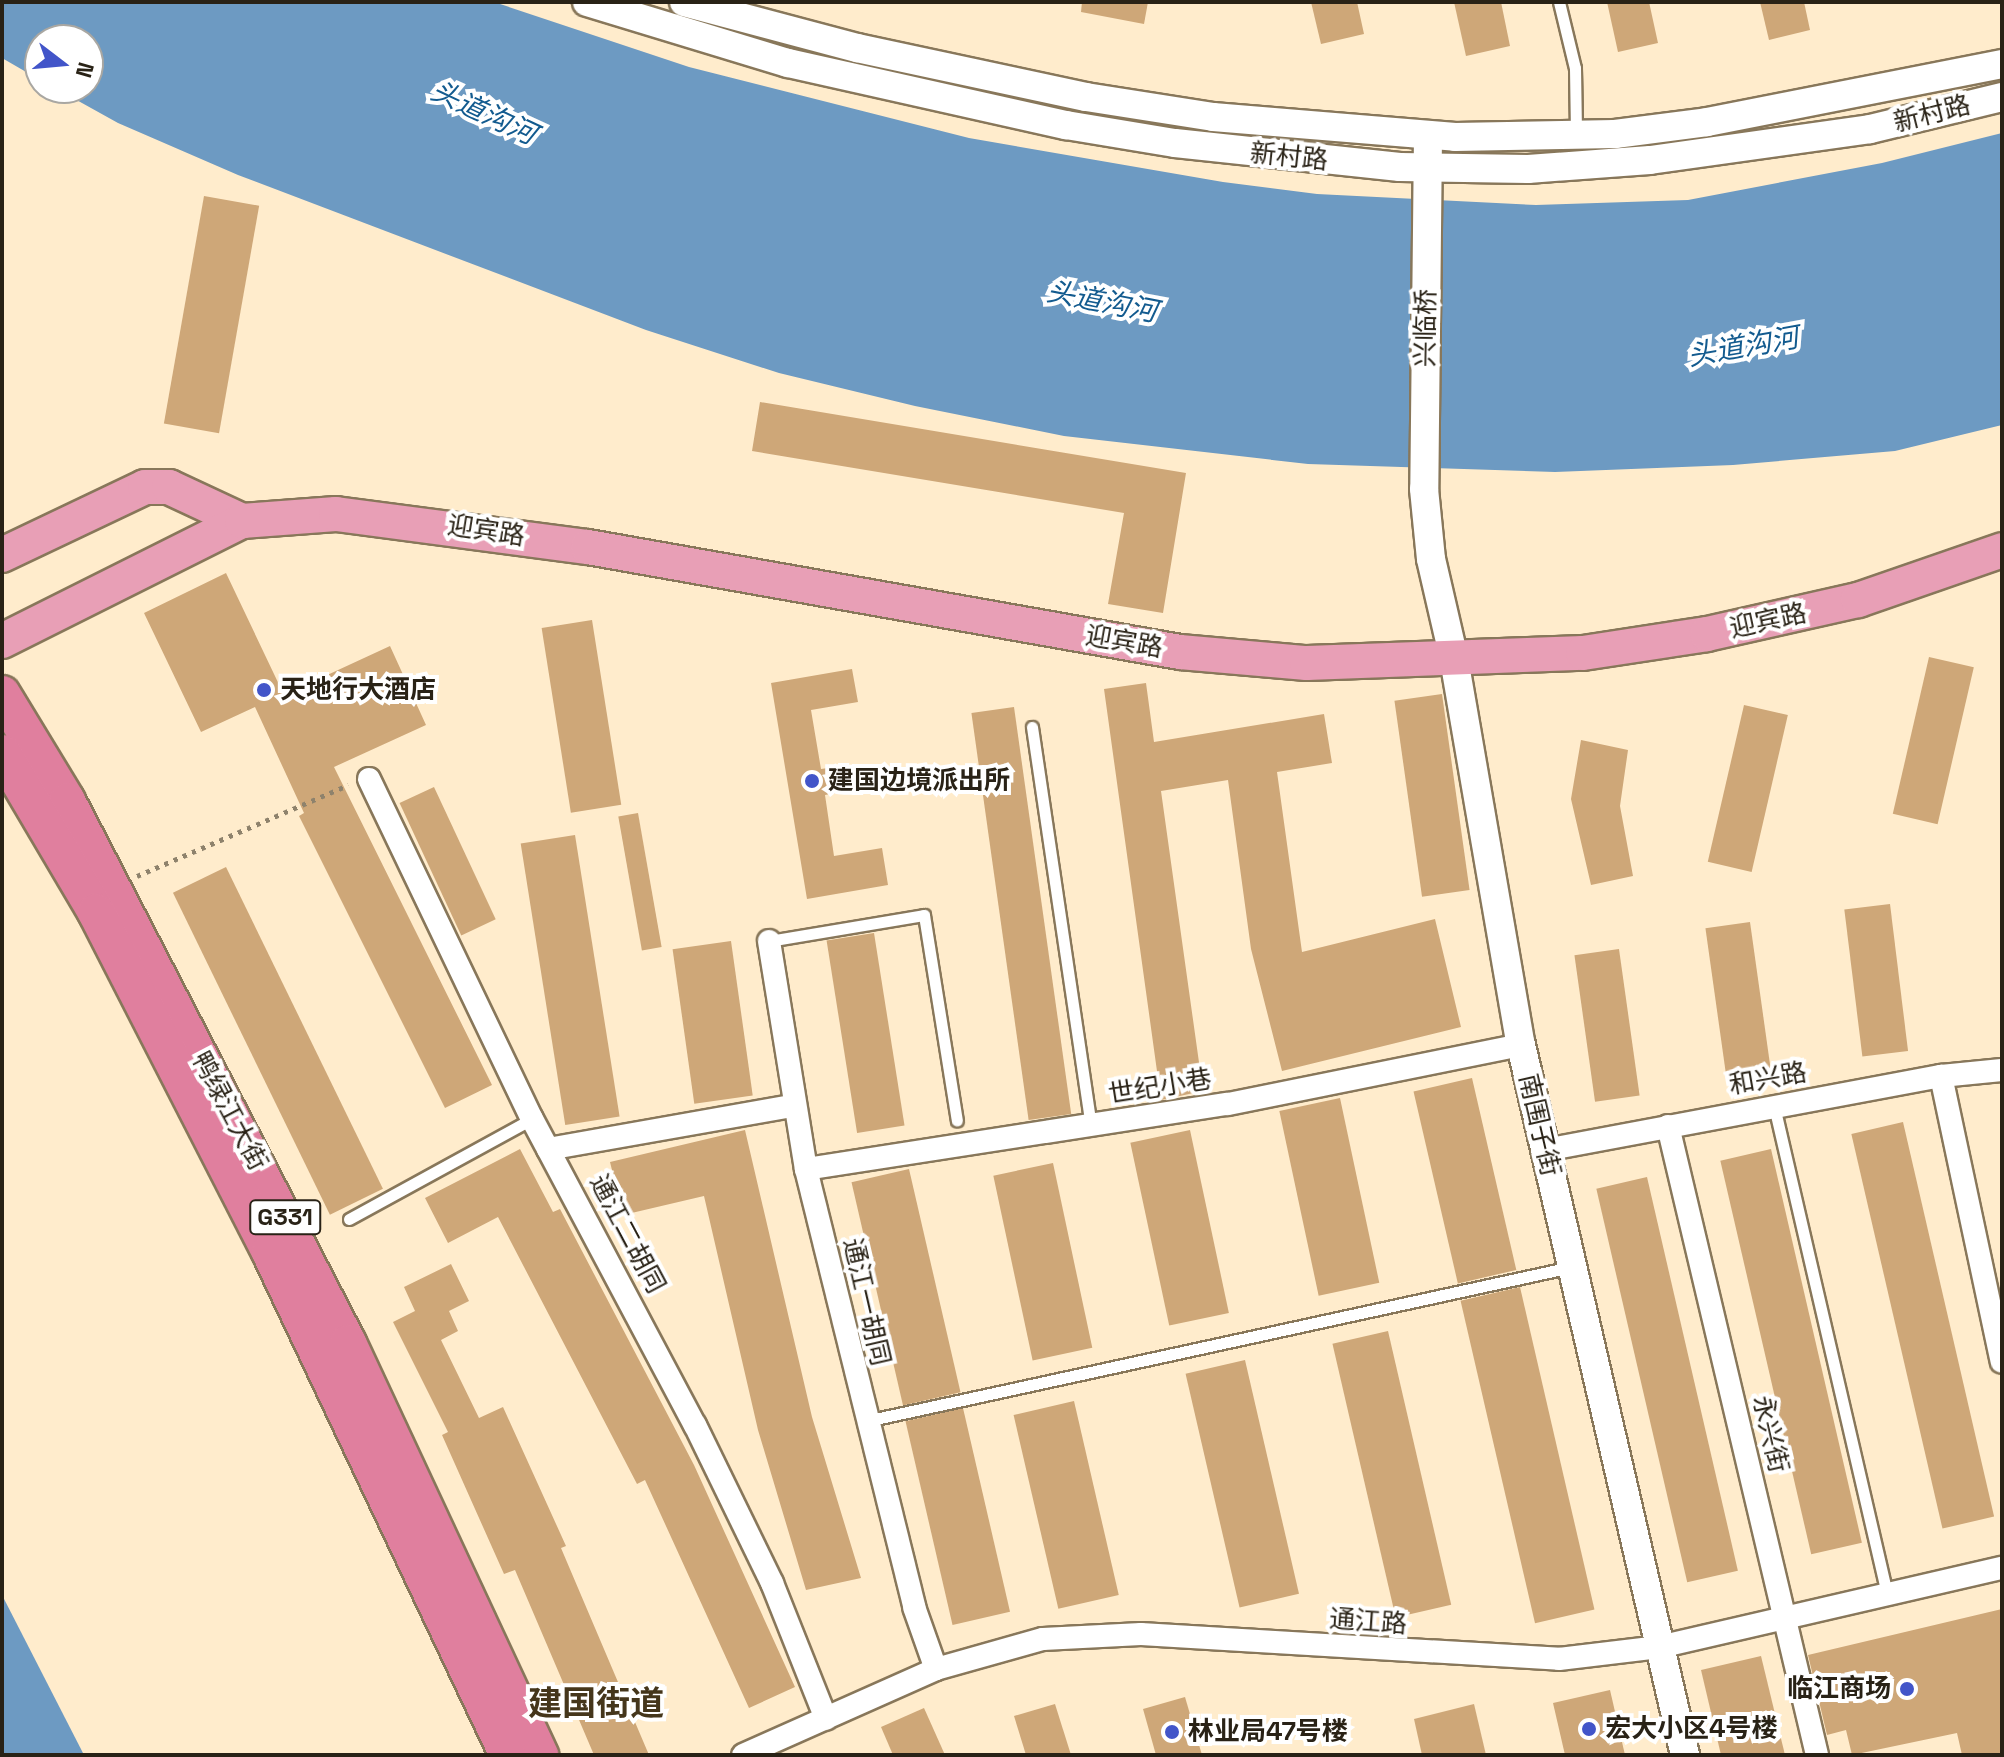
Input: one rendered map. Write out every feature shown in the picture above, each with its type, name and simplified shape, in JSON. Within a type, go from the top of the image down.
[{"type":"highway","name":"鸭绿江大街","points":[[2,694],[112,887],[348,1343],[540,1755]]},
{"type":"highway","name":"鸭绿江大街","points":[[2,753],[96,912],[270,1252],[508,1755]]},
{"type":"main road","name":"迎宾路","points":[[2,555],[145,487],[169,487],[242,521]]},
{"type":"main road","name":"迎宾路","points":[[2,641],[242,521],[336,514],[437,524],[1180,652],[1307,663],[1583,653],[1722,631],[1858,600],[2002,550]]},
{"type":"street","name":"新村路","points":[[587,2],[788,63],[1066,125],[1288,157],[1427,168],[1528,169],[1665,158],[1870,129],[2002,97]]},
{"type":"street","name":"新村路","points":[[684,2],[857,48],[1086,97],[1213,117],[1428,135],[1576,135],[1815,105],[2002,64]]},
{"type":"street","name":"兴临桥","points":[[1424,489],[1428,135]]},
{"type":"street","name":"南围子街","points":[[1424,489],[1431,559],[1454,659],[1521,1045],[1685,1755]]},
{"type":"street","name":"通江二胡同","points":[[369,779],[532,1119],[744,1525],[826,1719]]},
{"type":"street","name":"通江一胡同","points":[[769,941],[792,1106],[806,1169],[914,1607],[936,1669]]},
{"type":"street","name":"世纪小巷","points":[[806,1169],[1091,1127],[1521,1045]]},
{"type":"street","name":"和兴路","points":[[1545,1150],[1941,1076],[2002,1070]]},
{"type":"street","points":[[1941,1076],[2001,1348]]},
{"type":"street","points":[[548,1149],[792,1106]]},
{"type":"street","name":"永兴街","points":[[1668,1126],[1817,1755]]},
{"type":"street","name":"通江路","points":[[743,1755],[936,1669],[999,1647],[1083,1634],[1515,1660],[1659,1647],[2002,1568]]},
{"type":"lane","points":[[1559,2],[1575,68],[1576,135]]},
{"type":"lane","points":[[1032,727],[1091,1127]]},
{"type":"lane","points":[[769,941],[924,915],[957,1120]]},
{"type":"lane","points":[[1774,1106],[1887,1594]]},
{"type":"lane","points":[[349,1219],[532,1119]]},
{"type":"lane","points":[[866,1421],[1572,1267]]},
{"type":"path","points":[[112,887],[331,790],[369,779]]},
{"type":"water","name":"头道沟河","points":[[2,2],[494,2],[689,67],[969,138],[1223,182],[1317,194],[1536,205],[1688,200],[1882,163],[2002,133],[2002,425],[1895,451],[1733,465],[1555,472],[1308,464],[1064,436],[915,406],[779,373],[646,330],[238,175],[118,123],[84,104],[104,104],[104,24],[24,24],[24,71],[2,58]]},
{"type":"water","points":[[2,1595],[84,1755],[2,1755]]},
{"type":"building","points":[[1082,2],[1148,2],[1144,24],[1081,12]]},
{"type":"building","points":[[1311,2],[1357,2],[1364,34],[1321,44]]},
{"type":"building","points":[[1454,2],[1501,2],[1510,46],[1466,56]]},
{"type":"building","points":[[1607,2],[1649,2],[1658,43],[1618,52]]},
{"type":"building","points":[[1760,2],[1804,2],[1810,30],[1769,40]]},
{"type":"building","points":[[204,196],[259,206],[219,433],[164,423]]},
{"type":"building","points":[[760,402],[1186,473],[1163,613],[1108,604],[1124,513],[752,451]]},
{"type":"building","points":[[226,573],[284,695],[390,646],[426,725],[334,767],[492,1085],[445,1108],[299,816],[304,813],[255,707],[201,732],[144,613]]},
{"type":"building","points":[[592,620],[621,805],[571,813],[542,628]]},
{"type":"building","points":[[1929,657],[1974,667],[1938,824],[1893,814]]},
{"type":"building","name":"建国边境派出所","points":[[852,669],[858,702],[811,710],[821,769],[835,767],[840,792],[825,795],[834,856],[882,848],[888,885],[807,899],[771,683]]},
{"type":"building","points":[[1146,683],[1154,742],[1324,714],[1332,763],[1277,772],[1302,952],[1435,919],[1461,1027],[1282,1071],[1251,949],[1228,780],[1161,791],[1203,1091],[1161,1100],[1104,689]]},
{"type":"building","points":[[1442,694],[1470,890],[1422,897],[1394,701]]},
{"type":"building","points":[[1744,705],[1788,715],[1752,872],[1708,862]]},
{"type":"building","points":[[1014,707],[1071,1114],[1029,1120],[971,713]]},
{"type":"building","points":[[1581,740],[1628,750],[1620,806],[1633,876],[1591,885],[1571,799]]},
{"type":"building","points":[[434,787],[496,919],[461,935],[400,803]]},
{"type":"building","points":[[638,813],[662,947],[642,950],[618,816]]},
{"type":"building","points":[[575,835],[620,1116],[565,1125],[521,844]]},
{"type":"building","points":[[226,867],[383,1189],[330,1215],[173,893]]},
{"type":"building","points":[[1890,904],[1908,1051],[1862,1057],[1844,910]]},
{"type":"building","points":[[1750,922],[1771,1069],[1726,1075],[1705,928]]},
{"type":"building","points":[[874,933],[905,1126],[857,1133],[827,941]]},
{"type":"building","points":[[731,941],[753,1095],[694,1104],[673,949]]},
{"type":"building","points":[[1619,949],[1640,1096],[1595,1102],[1574,955]]},
{"type":"building","points":[[1472,1078],[1516,1270],[1458,1283],[1414,1091]]},
{"type":"building","points":[[1340,1098],[1379,1283],[1319,1296],[1279,1111]]},
{"type":"building","points":[[1903,1122],[1994,1517],[1942,1529],[1851,1134]]},
{"type":"building","points":[[745,1130],[812,1417],[861,1578],[806,1590],[758,1430],[704,1196],[623,1215],[610,1162]]},
{"type":"building","points":[[1190,1130],[1229,1313],[1169,1326],[1130,1143]]},
{"type":"building","points":[[520,1149],[553,1212],[560,1209],[694,1465],[795,1687],[749,1708],[645,1480],[637,1484],[498,1217],[448,1243],[425,1198]]},
{"type":"building","points":[[1771,1149],[1862,1543],[1811,1554],[1720,1161]]},
{"type":"building","points":[[1053,1163],[1092,1348],[1033,1361],[993,1176]]},
{"type":"building","points":[[909,1169],[961,1392],[903,1405],[852,1182]]},
{"type":"building","points":[[1647,1177],[1738,1571],[1687,1582],[1596,1189]]},
{"type":"building","points":[[451,1264],[469,1301],[449,1311],[458,1331],[441,1340],[479,1418],[503,1407],[566,1546],[561,1548],[649,1755],[594,1755],[515,1570],[504,1574],[442,1435],[448,1432],[393,1322],[415,1311],[404,1287]]},
{"type":"building","points":[[1520,1287],[1594,1610],[1535,1623],[1461,1301]]},
{"type":"building","points":[[1388,1331],[1451,1605],[1396,1618],[1332,1344]]},
{"type":"building","points":[[1245,1360],[1299,1594],[1240,1608],[1186,1374]]},
{"type":"building","points":[[1074,1401],[1119,1595],[1058,1609],[1014,1415]]},
{"type":"building","points":[[963,1408],[1010,1612],[953,1625],[906,1421]]},
{"type":"building","name":"临江商场","points":[[2002,1609],[2002,1755],[1962,1755],[1957,1733],[1852,1755],[1846,1730],[1827,1735],[1808,1655]]},
{"type":"building","points":[[1761,1656],[1785,1755],[1721,1755],[1701,1670]]},
{"type":"building","name":"宏大小区4号楼","points":[[1610,1690],[1625,1755],[1565,1755],[1553,1703]]},
{"type":"building","name":"林业局47号楼","points":[[1185,1697],[1202,1755],[1156,1755],[1143,1709]]},
{"type":"building","points":[[1055,1704],[1071,1755],[1026,1755],[1014,1716]]},
{"type":"building","points":[[1474,1704],[1486,1755],[1422,1755],[1414,1719]]},
{"type":"building","points":[[924,1708],[945,1755],[893,1755],[881,1727]]},
{"type":"place","name":"天地行大酒店","points":[[264,690]]},
{"type":"place","name":"建国边境派出所","points":[[812,781]]},
{"type":"place","name":"临江商场","points":[[1907,1689]]},
{"type":"place","name":"宏大小区4号楼","points":[[1589,1729]]},
{"type":"place","name":"林业局47号楼","points":[[1172,1732]]},
{"type":"district","name":"建国街道","points":[[596,1704]]}]
